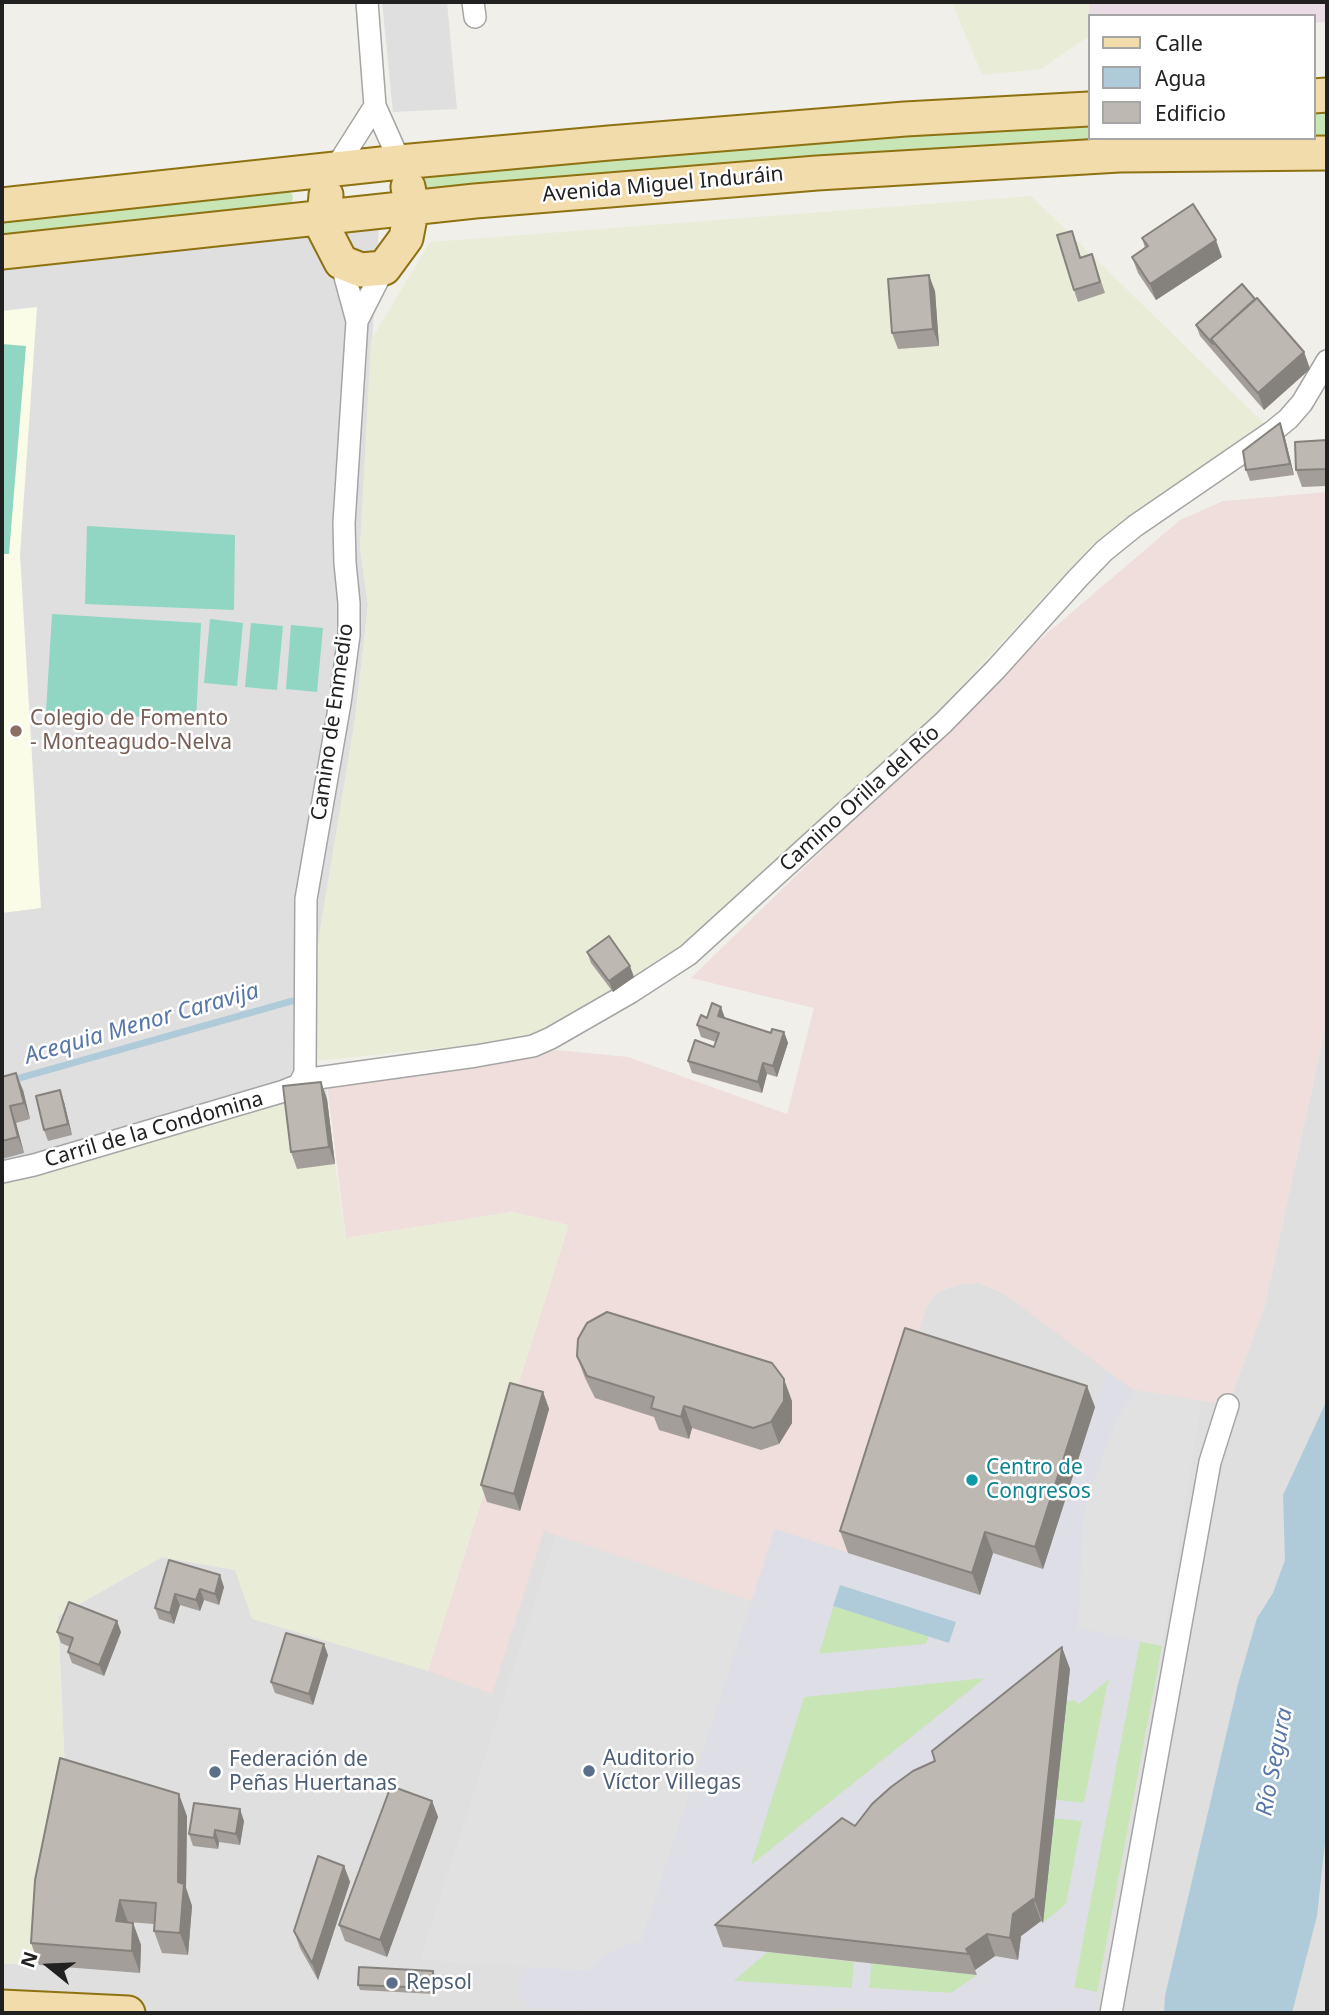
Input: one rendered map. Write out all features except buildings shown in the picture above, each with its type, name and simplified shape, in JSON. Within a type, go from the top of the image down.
[{"type":"main road","points":[[2,205],[400,162],[609,143],[905,119],[1088,109]]},
{"type":"main road","name":"Avenida Miguel Induráin","points":[[2,252],[412,207],[817,173],[1119,155],[1327,153]]},
{"type":"main road","points":[[335,169],[326,194],[324,229],[341,262],[361,270],[384,268],[406,238],[412,207],[400,162]]},
{"type":"main road","points":[[2,2007],[128,2013]]},
{"type":"street","points":[[367,2],[375,106],[400,162]]},
{"type":"street","points":[[335,169],[375,106]]},
{"type":"street","points":[[341,262],[357,321]]},
{"type":"street","points":[[357,321],[384,268]]},
{"type":"street","name":"Camino de Enmedio","points":[[303,1080],[307,1063],[304,925],[306,899],[349,635],[344,523],[357,321]]},
{"type":"street","name":"Camino Orilla del Río","points":[[303,1080],[533,1046],[631,992],[688,955],[943,723],[1104,551],[1135,526],[1288,419],[1302,403],[1327,361]]},
{"type":"street","name":"Carril de la Condomina","points":[[2,1172],[262,1098],[293,1088],[303,1080]]},
{"type":"street","points":[[1111,2013],[1210,1462],[1228,1405]]},
{"type":"shaded area","points":[[382,2],[447,2],[457,109],[393,112]]},
{"type":"shaded area","points":[[952,2],[1089,2],[1088,37],[1041,69],[982,75]]},
{"type":"shaded area","points":[[1089,2],[1327,2],[1327,22],[1315,23],[1315,14],[1089,14]]},
{"type":"shaded area","points":[[1031,196],[1265,424],[1091,546],[943,706],[881,768],[673,955],[581,1015],[525,1039],[316,1061],[314,965],[357,706],[368,605],[360,548],[371,340],[430,242]]},
{"type":"shaded area","points":[[379,224],[360,548],[368,605],[316,1061],[327,1084],[327,1099],[289,1103],[2,1182],[2,257]]},
{"type":"shaded area","name":"Colegio de Fomento - Monteagudo-Nelva","points":[[37,307],[20,555],[41,908],[2,913],[2,311]]},
{"type":"shaded area","points":[[1327,492],[1327,1019],[1264,1308],[1228,1405],[1133,1390],[1007,1296],[978,1283],[945,1289],[933,1296],[927,1306],[848,1553],[775,1529],[752,1601],[544,1531],[492,1694],[428,1671],[568,1225],[512,1212],[346,1238],[327,1084],[556,1050],[628,1057],[787,1114],[814,1008],[691,978],[1030,648],[1180,520],[1223,501]]},
{"type":"shaded area","points":[[1327,1019],[1327,2013],[2,2013],[2,1963],[39,1965],[65,1772],[58,1616],[162,1557],[235,1570],[428,1671],[569,1225],[927,1306],[933,1296],[945,1289],[978,1283],[1228,1405],[1264,1308]]},
{"type":"shaded area","points":[[289,1103],[297,1168],[335,1164],[346,1238],[512,1212],[569,1225],[428,1671],[252,1619],[235,1570],[162,1557],[58,1616],[65,1772],[39,1965],[2,1963],[2,1182]]},
{"type":"shaded area","points":[[1107,1371],[1133,1390],[1114,1426],[1083,1515],[1078,1628],[1140,1641],[1074,1987],[1097,1992],[1093,2013],[1073,2013],[1066,2008],[1057,2013],[943,2013],[838,2008],[826,2013],[636,2013],[532,2008],[525,2004],[519,1994],[520,1978],[528,1968],[589,1971],[600,1959],[613,1951],[642,1940],[775,1529],[980,1595],[993,1553],[1043,1569]],"holes":[[[840,1585],[949,1642],[929,1636],[926,1644],[819,1654]],[[1070,1670],[1067,1699],[1070,1702],[1074,1699],[1079,1704],[1109,1679],[1084,1803],[1056,1800],[1054,1818],[1082,1821],[1066,1904],[1043,1923],[1041,1921],[1021,1936],[1018,1959],[995,1956],[974,1971],[977,1976],[951,1993],[869,1988],[871,1963],[854,1962],[852,1988],[734,1981],[767,1952],[943,1771],[935,1748],[1014,1684],[1058,1678]],[[983,1678],[984,1679],[751,1865],[804,1697]]]},
{"type":"shaded area","points":[[1133,1390],[1202,1401],[1162,1646],[1078,1629],[1083,1515],[1114,1426]]},
{"type":"shaded area","name":"Auditorio Víctor Villegas","points":[[556,1535],[752,1601],[642,1940],[613,1951],[600,1959],[589,1971],[420,1960]]},
{"type":"green space","points":[[1327,111],[1327,137],[1315,137],[1315,112]]},
{"type":"green space","points":[[1088,126],[1088,140],[1102,140],[736,163],[422,192],[421,175],[930,134]]},
{"type":"green space","points":[[265,192],[290,192],[293,196],[292,203],[2,235],[2,222]]},
{"type":"green space","points":[[2,344],[26,346],[9,554],[2,554]]},
{"type":"green space","points":[[87,526],[235,535],[234,610],[85,604]]},
{"type":"green space","points":[[52,614],[201,623],[196,720],[46,711]]},
{"type":"green space","points":[[210,619],[243,623],[237,686],[204,683]]},
{"type":"green space","points":[[251,623],[283,626],[277,690],[245,687]]},
{"type":"green space","points":[[291,625],[323,628],[317,692],[286,689]]},
{"type":"green space","points":[[833,1606],[929,1636],[926,1644],[818,1654]]},
{"type":"green space","points":[[1140,1641],[1162,1646],[1097,1992],[1074,1988]]},
{"type":"green space","points":[[985,1678],[750,1866],[804,1697]]},
{"type":"green space","points":[[1110,1678],[1084,1803],[1056,1800],[1067,1699],[1070,1702],[1074,1699],[1079,1704]]},
{"type":"green space","points":[[1054,1818],[1082,1821],[1066,1904],[1043,1923]]},
{"type":"green space","points":[[767,1952],[854,1962],[852,1988],[733,1981]]},
{"type":"green space","points":[[871,1963],[977,1975],[951,1993],[869,1988]]},
{"type":"water","name":"Río Segura","points":[[1327,1400],[1327,1824],[1317,1916],[1292,2013],[1164,2013],[1165,1996],[1238,1684],[1257,1618],[1273,1593],[1285,1560],[1283,1495]]},
{"type":"water","points":[[840,1585],[956,1622],[949,1643],[833,1606]]},
{"type":"waterway","name":"Acequia Menor Caravija","points":[[2,1083],[292,1001]]},
{"type":"place","name":"Colegio de Fomento - Monteagudo-Nelva","points":[[16,731]]},
{"type":"place","name":"Centro de Congresos","points":[[972,1480]]},
{"type":"place","name":"Auditorio Víctor Villegas","points":[[589,1771]]},
{"type":"place","name":"Federación de Peñas Huertanas","points":[[215,1772]]},
{"type":"place","name":"Repsol","points":[[392,1983]]}]
